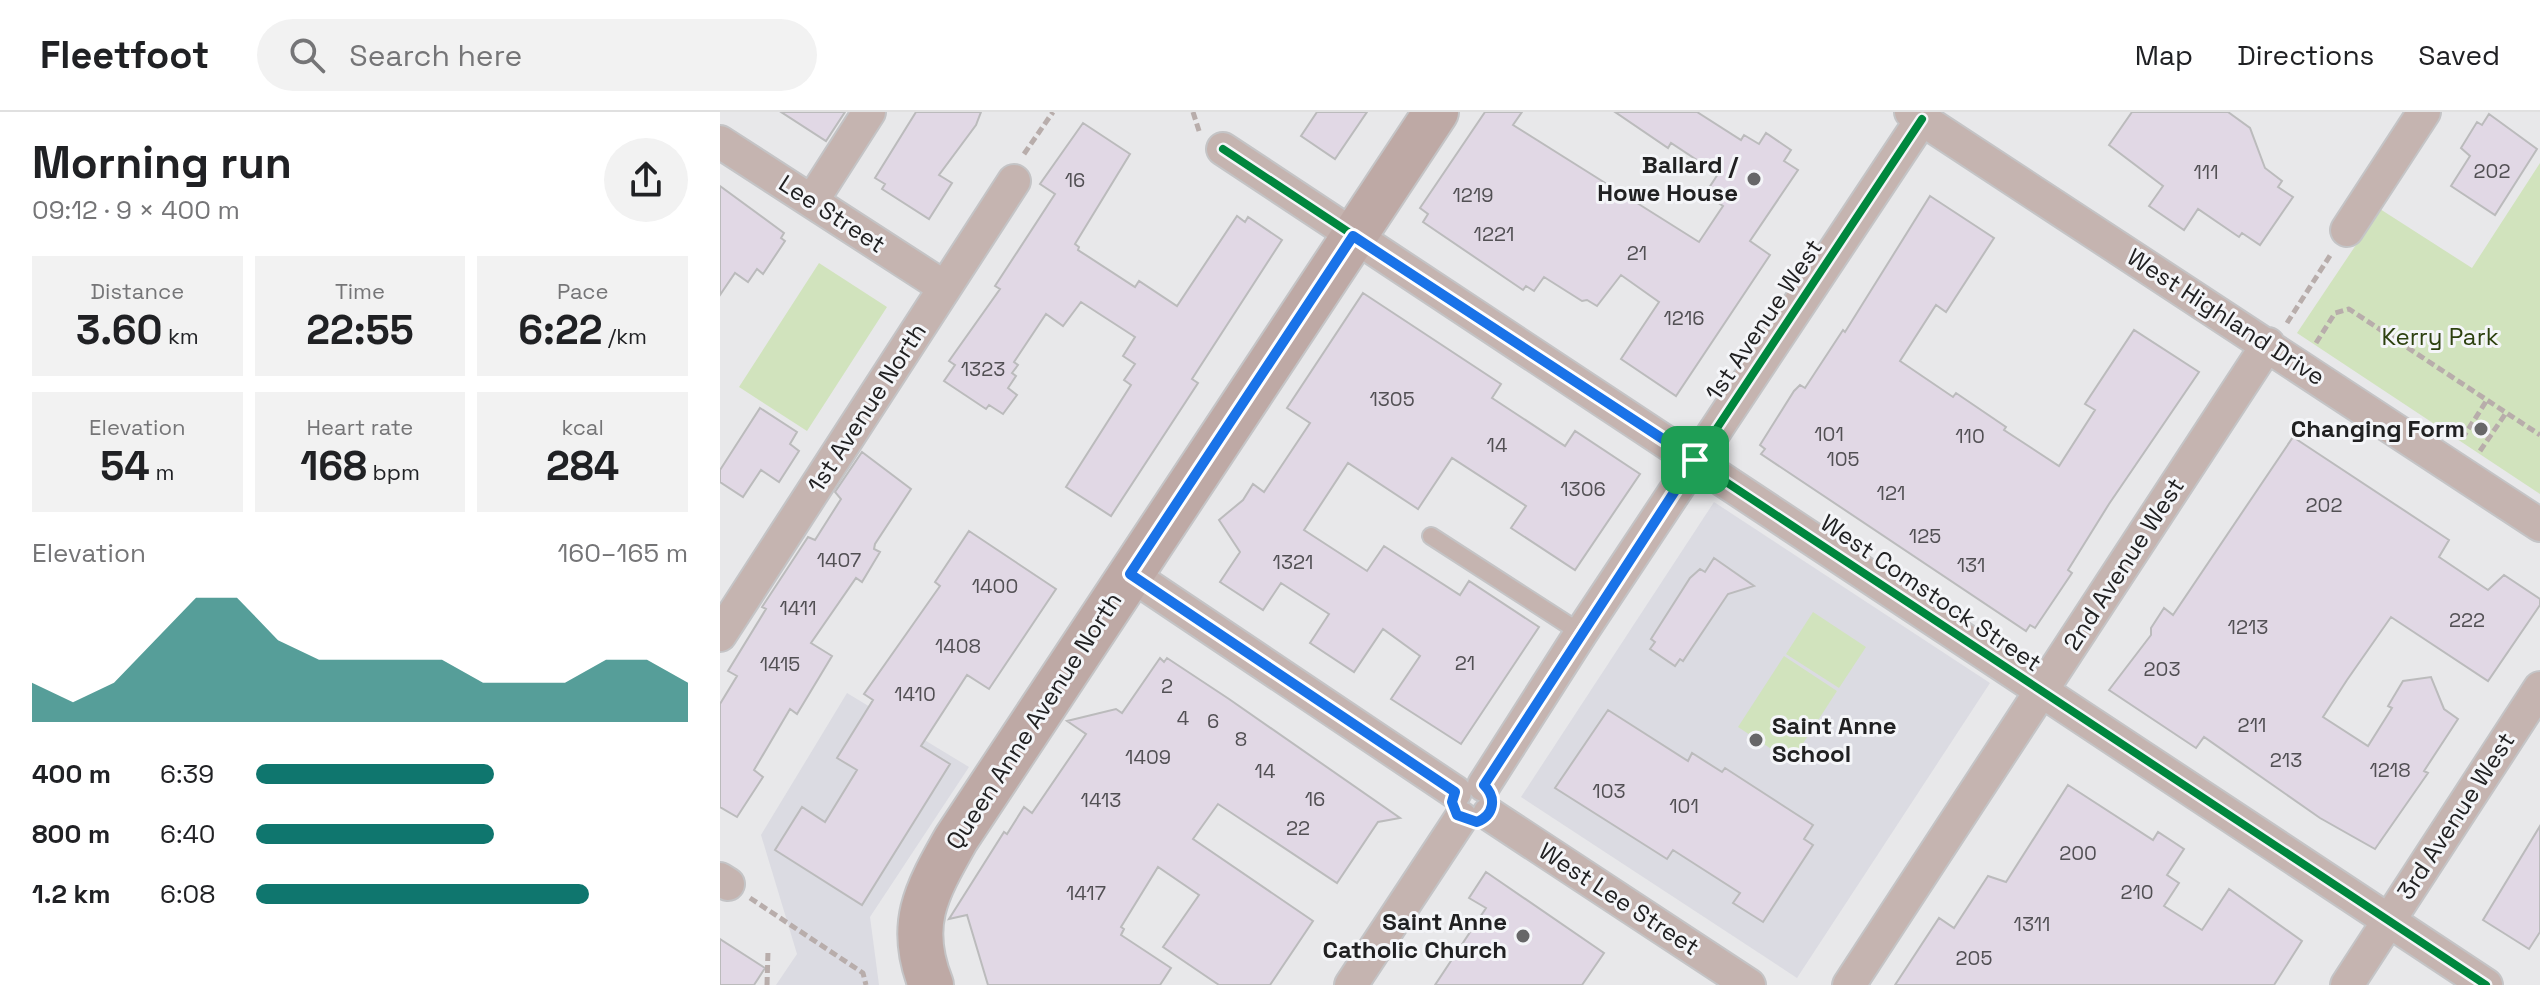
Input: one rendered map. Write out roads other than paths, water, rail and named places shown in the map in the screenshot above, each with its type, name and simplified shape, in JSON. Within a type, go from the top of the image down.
[{"type":"main road","name":"Queen Anne Avenue North","points":[[931,985],[922,963],[918,933],[923,902],[936,874],[1436,112]]},
{"type":"street","points":[[812,201],[869,112]]},
{"type":"street","points":[[2340,241],[2424,112]]},
{"type":"street","name":"West Highland Drive","points":[[1917,116],[2277,334],[2540,525]]},
{"type":"street","name":"1st Avenue West","points":[[1351,985],[1917,116]]},
{"type":"street","name":"Lee Street","points":[[720,142],[944,287]]},
{"type":"street","name":"West Comstock Street","points":[[1223,149],[2486,985]]},
{"type":"street","name":"1st Avenue North","points":[[720,635],[1015,172]]},
{"type":"street","name":"2nd Avenue West","points":[[1849,985],[2277,334]]},
{"type":"street","name":"West Lee Street","points":[[1130,574],[1749,985]]},
{"type":"street","name":"3rd Avenue West","points":[[2347,985],[2540,688]]},
{"type":"lane","points":[[1431,536],[1581,633]]},
{"type":"place","name":"Ballard / Howe House","points":[[1754,179]]},
{"type":"place","name":"Changing Form","points":[[2481,429]]},
{"type":"place","name":"Saint Anne School","points":[[1756,740]]},
{"type":"place","name":"Saint Anne Catholic Church","points":[[1523,936]]},
{"type":"park label","name":"Kerry Park","points":[[2440,337]]}]
